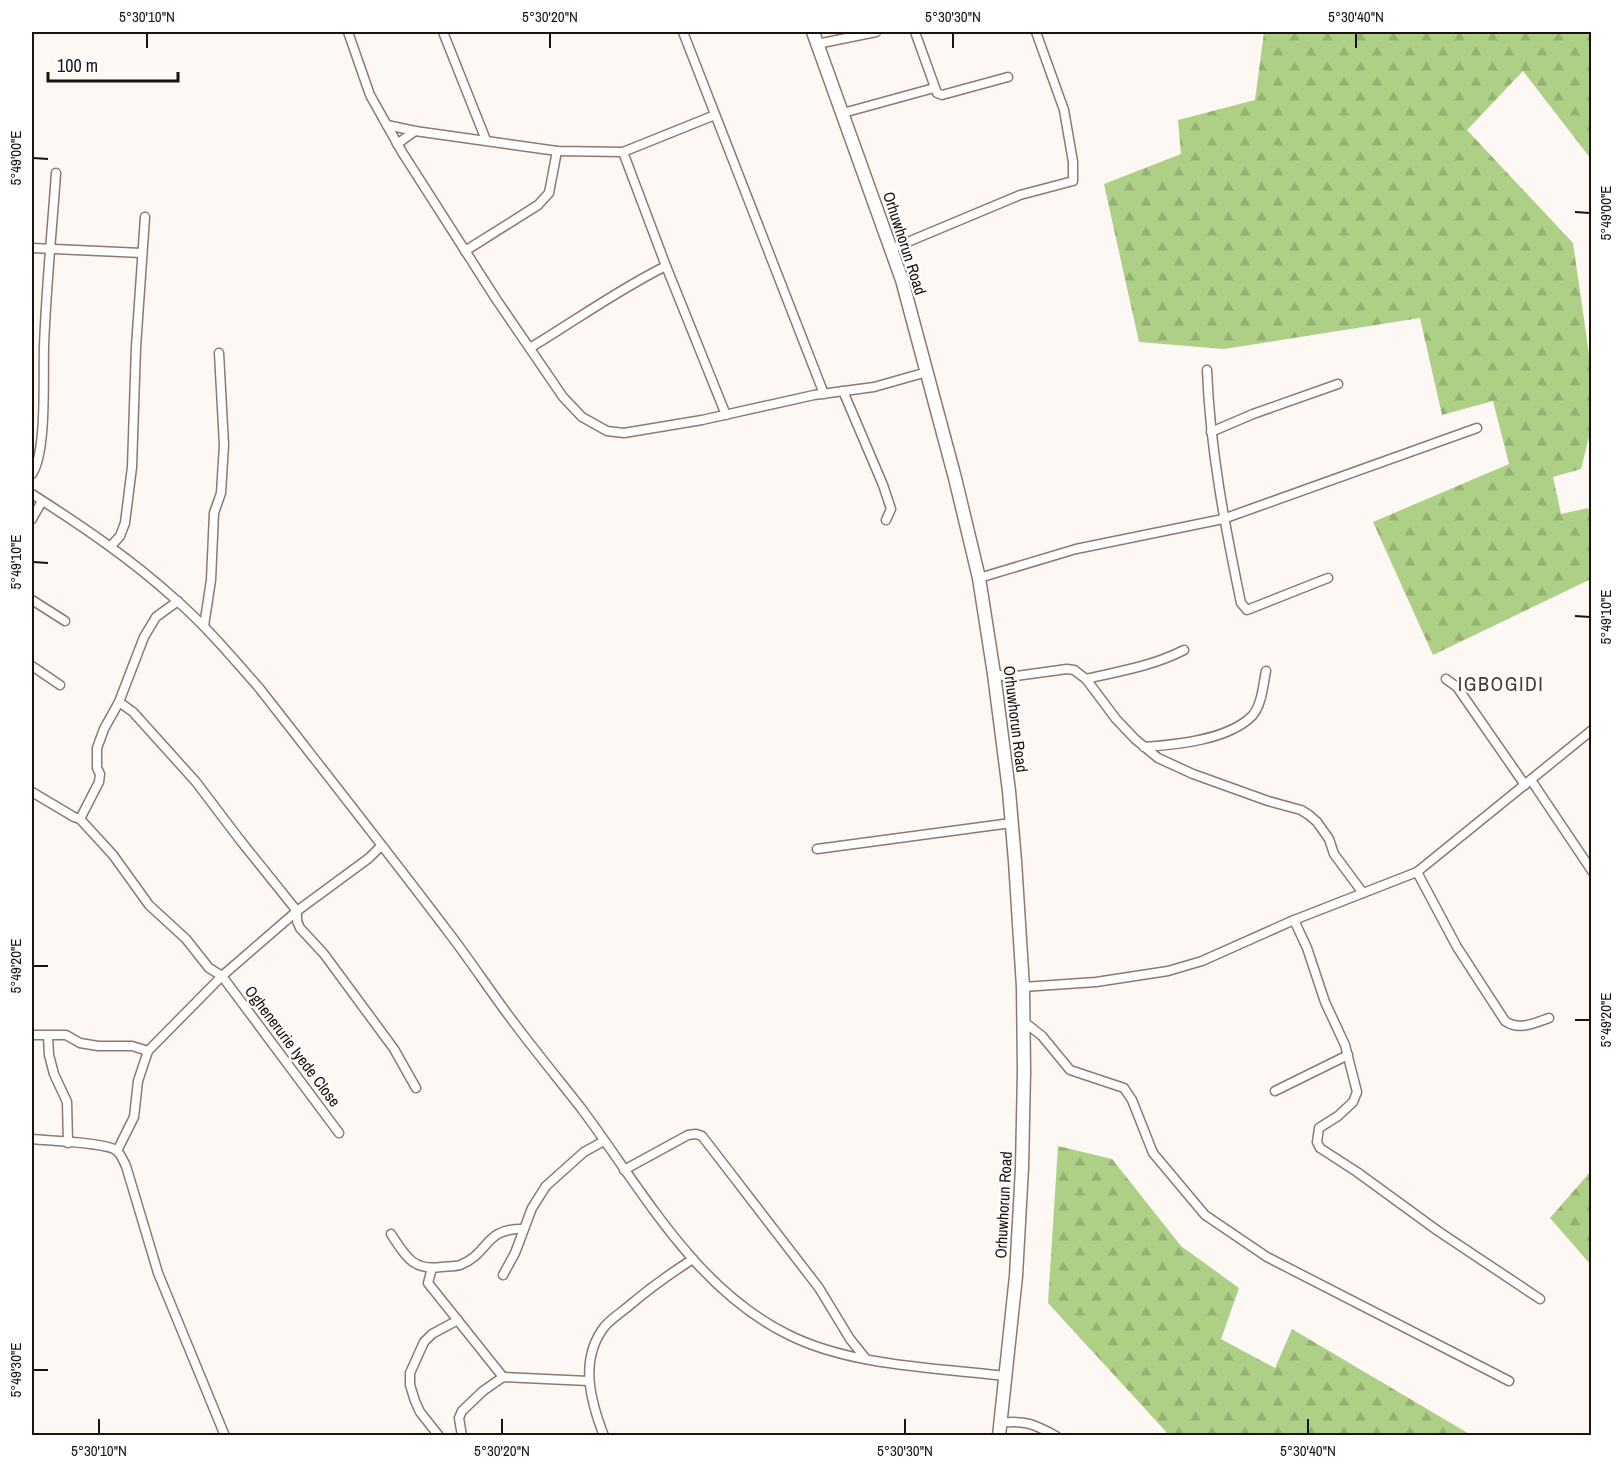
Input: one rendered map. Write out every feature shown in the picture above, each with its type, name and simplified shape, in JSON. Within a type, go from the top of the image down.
[{"type":"street","points":[[348,32],[370,95],[398,144],[465,251],[563,397],[582,417],[607,431],[624,433],[726,415],[824,394],[874,387],[927,372]]},
{"type":"street","points":[[443,32],[486,140]]},
{"type":"street","points":[[683,32],[824,394]]},
{"type":"street","points":[[815,38],[876,32]]},
{"type":"street","points":[[915,32],[937,93],[942,95],[1008,76]]},
{"type":"street","points":[[891,249],[1020,195],[1073,181],[1073,162],[1064,110],[1036,32]]},
{"type":"street","name":"Orhuwhorun Road","points":[[815,38],[902,280],[979,578],[994,674],[1011,823],[1023,987],[1022,1168],[1016,1276],[1000,1429]]},
{"type":"street","points":[[843,113],[934,88]]},
{"type":"street","points":[[387,125],[557,151],[623,152],[715,115]]},
{"type":"street","points":[[398,144],[415,131]]},
{"type":"street","points":[[465,251],[538,205],[549,193],[557,151]]},
{"type":"street","points":[[623,152],[726,415]]},
{"type":"street","points":[[32,474],[39,452],[44,397],[44,347],[56,172]]},
{"type":"street","points":[[111,546],[120,536],[125,523],[132,467],[136,347],[145,217]]},
{"type":"street","points":[[32,248],[142,253]]},
{"type":"street","points":[[530,348],[636,281],[666,266]]},
{"type":"street","points":[[204,626],[211,580],[214,513],[221,493],[224,445],[219,352]]},
{"type":"street","points":[[1207,370],[1208,413],[1223,519],[1241,603],[1247,610],[1328,578]]},
{"type":"street","points":[[1211,432],[1253,414],[1338,384]]},
{"type":"street","points":[[843,391],[884,485],[891,508],[886,520]]},
{"type":"street","points":[[979,578],[1076,549],[1223,519],[1477,428]]},
{"type":"street","points":[[32,494],[111,546],[178,601],[204,626],[260,689],[450,934],[624,1170],[693,1258],[728,1295],[787,1335],[822,1349],[866,1359],[1006,1376]]},
{"type":"street","points":[[32,519],[42,501]]},
{"type":"street","points":[[32,600],[65,621]]},
{"type":"street","points":[[80,819],[99,782],[97,748],[104,729],[119,702],[144,637],[156,616],[178,601]]},
{"type":"street","points":[[1086,679],[1162,661],[1184,650]]},
{"type":"street","points":[[32,666],[60,685]]},
{"type":"street","points":[[994,674],[1009,677],[1074,670],[1086,679],[1116,719],[1158,758],[1193,774],[1268,801],[1301,810],[1309,815],[1317,822],[1329,840],[1334,854],[1363,893]]},
{"type":"street","points":[[1144,747],[1174,745],[1207,738],[1241,724],[1252,716],[1257,707],[1266,671]]},
{"type":"street","points":[[1446,679],[1457,687],[1592,871]]},
{"type":"street","points":[[119,702],[133,712],[196,782],[297,911],[300,928],[324,954],[394,1049],[416,1088]]},
{"type":"street","points":[[1023,987],[1096,982],[1168,970],[1202,961],[1294,920],[1417,872],[1592,730]]},
{"type":"street","name":"Oghenerurie Iyede Close","points":[[32,792],[80,819],[113,855],[149,904],[186,939],[209,968],[222,976],[339,1134]]},
{"type":"street","points":[[817,849],[1011,823]]},
{"type":"street","points":[[117,1151],[134,1117],[138,1081],[148,1051],[222,976],[297,911],[369,858],[381,846]]},
{"type":"street","points":[[1417,872],[1457,947],[1505,1021],[1512,1026],[1520,1027],[1549,1018]]},
{"type":"street","points":[[1294,920],[1307,948],[1325,1002],[1340,1032],[1357,1092],[1353,1102],[1338,1116],[1319,1128],[1317,1143],[1320,1148],[1540,1299]]},
{"type":"street","points":[[1023,1021],[1042,1036],[1070,1070],[1124,1088],[1132,1100],[1153,1154],[1211,1219],[1267,1257],[1509,1381]]},
{"type":"street","points":[[32,1035],[66,1035],[80,1043],[98,1046],[132,1046],[148,1051]]},
{"type":"street","points":[[48,1036],[49,1055],[54,1074],[67,1102],[68,1143]]},
{"type":"street","points":[[1275,1091],[1348,1055]]},
{"type":"street","points":[[624,1170],[688,1135],[702,1136],[819,1288],[850,1339],[866,1359]]},
{"type":"street","points":[[32,1139],[101,1146],[117,1151],[126,1166],[158,1273],[225,1436]]},
{"type":"street","points":[[503,1275],[515,1253],[532,1208],[546,1186],[584,1152],[604,1141]]},
{"type":"street","points":[[391,1234],[412,1262],[421,1267],[432,1268],[458,1265],[474,1256],[501,1231],[523,1229]]},
{"type":"street","points":[[604,1436],[594,1411],[588,1381],[590,1360],[596,1339],[607,1324],[693,1258]]},
{"type":"street","points":[[432,1268],[428,1283],[503,1377]]},
{"type":"street","points":[[439,1436],[418,1406],[410,1385],[410,1373],[424,1342],[432,1334],[458,1320]]},
{"type":"street","points":[[462,1436],[459,1418],[462,1411],[483,1391],[503,1377],[588,1381]]},
{"type":"street","points":[[1000,1429],[1020,1421],[1056,1436]]},
{"type":"green space","points":[[1264,32],[1591,32],[1591,159],[1523,71],[1467,130],[1573,243],[1591,368],[1591,429],[1581,469],[1553,477],[1561,514],[1588,508],[1591,517],[1591,579],[1433,655],[1373,522],[1509,464],[1493,401],[1442,415],[1420,318],[1224,349],[1139,342],[1104,184],[1181,154],[1178,120],[1255,100]]},
{"type":"green space","points":[[1058,1146],[1112,1159],[1181,1246],[1239,1288],[1221,1339],[1275,1368],[1292,1329],[1471,1435],[1169,1435],[1048,1303]]},
{"type":"green space","points":[[1591,1171],[1591,1265],[1550,1218]]},
{"type":"district","name":"IGBOGIDI","points":[[1501,683]]}]
